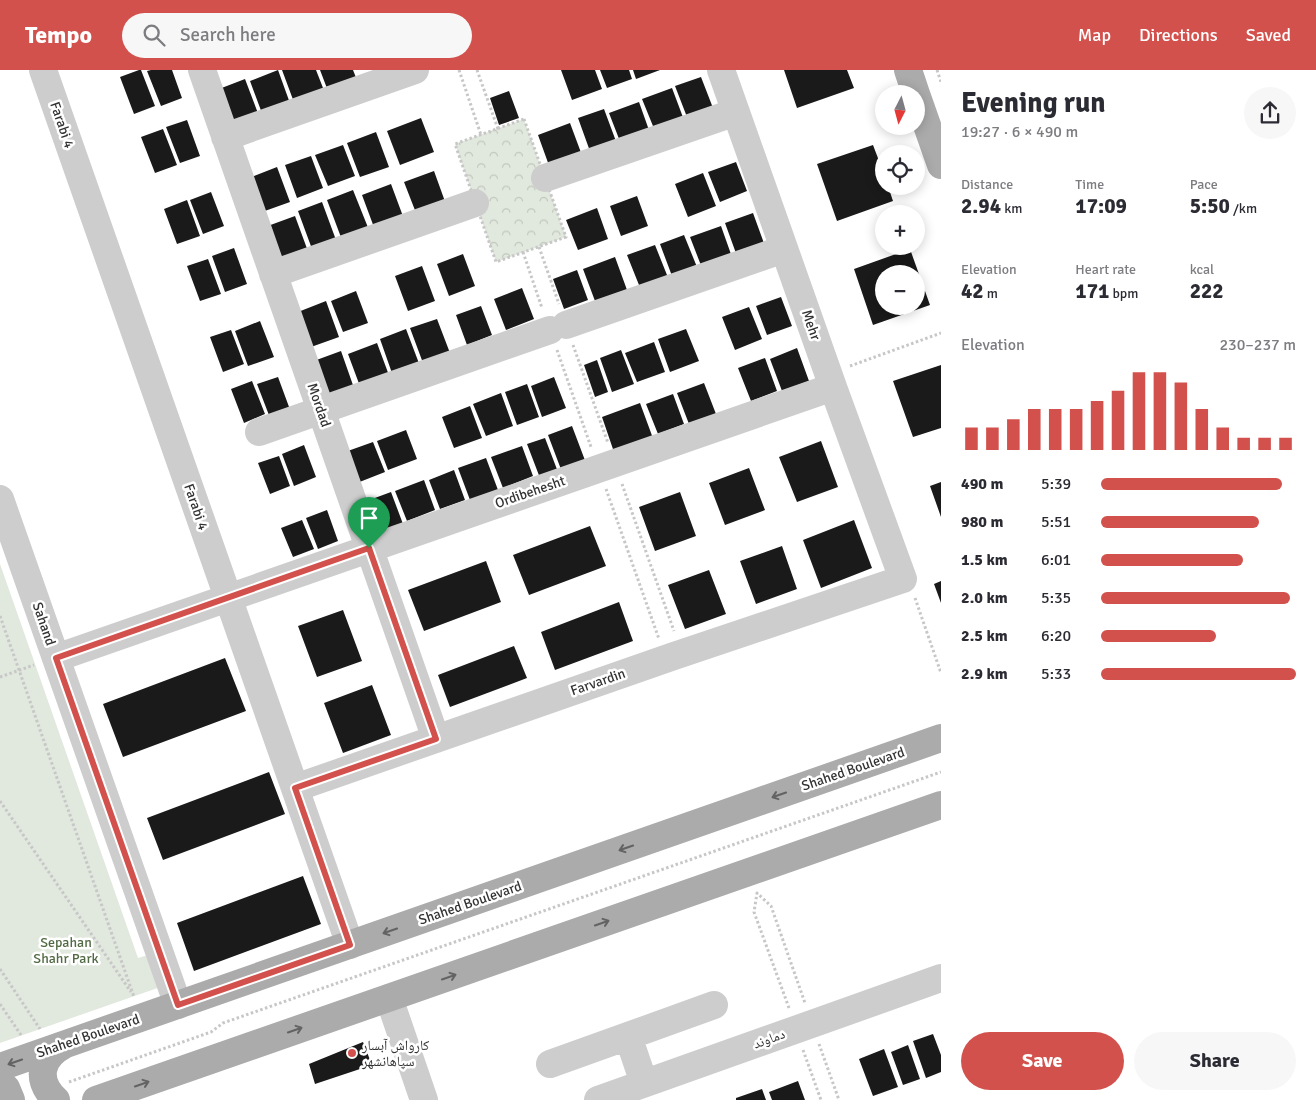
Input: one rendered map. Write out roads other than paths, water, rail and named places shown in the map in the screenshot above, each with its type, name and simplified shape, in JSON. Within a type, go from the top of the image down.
[{"type":"main road","points":[[908,70],[913,85]]},
{"type":"main road","points":[[925,120],[941,165]]},
{"type":"main road","name":"Shahed Boulevard","points":[[0,1067],[941,738]]},
{"type":"main road","points":[[96,1100],[941,805]]},
{"type":"main road","points":[[51,1094],[43,1075],[44,1066],[48,1057],[64,1045]]},
{"type":"main road","points":[[0,1083],[6,1088],[11,1100]]},
{"type":"street","name":"Farabi 4","points":[[43,70],[350,945]]},
{"type":"street","name":"Mordad","points":[[202,70],[436,739]]},
{"type":"street","points":[[226,137],[415,70]]},
{"type":"street","name":"Mehr","points":[[721,70],[830,380],[903,579]]},
{"type":"street","points":[[545,178],[736,112]]},
{"type":"street","points":[[273,274],[475,203]]},
{"type":"street","points":[[260,432],[784,249]]},
{"type":"street","name":"Ordibehesht","points":[[56,658],[369,548],[830,380]]},
{"type":"street","name":"Sahand","points":[[0,499],[178,1005]]},
{"type":"street","name":"Farvardin","points":[[295,788],[674,656],[903,579]]},
{"type":"street","name":"دماوند","points":[[598,1100],[941,978]]},
{"type":"street","points":[[388,998],[422,1099]]},
{"type":"street","points":[[550,1064],[714,1004]]},
{"type":"street","points":[[628,1036],[644,1083]]},
{"type":"place","name":"کارواش آبسار سپاهانشهر","points":[[352,1053]]},
{"type":"park label","name":"Sepahan Shahr Park","points":[[66,950]]}]
